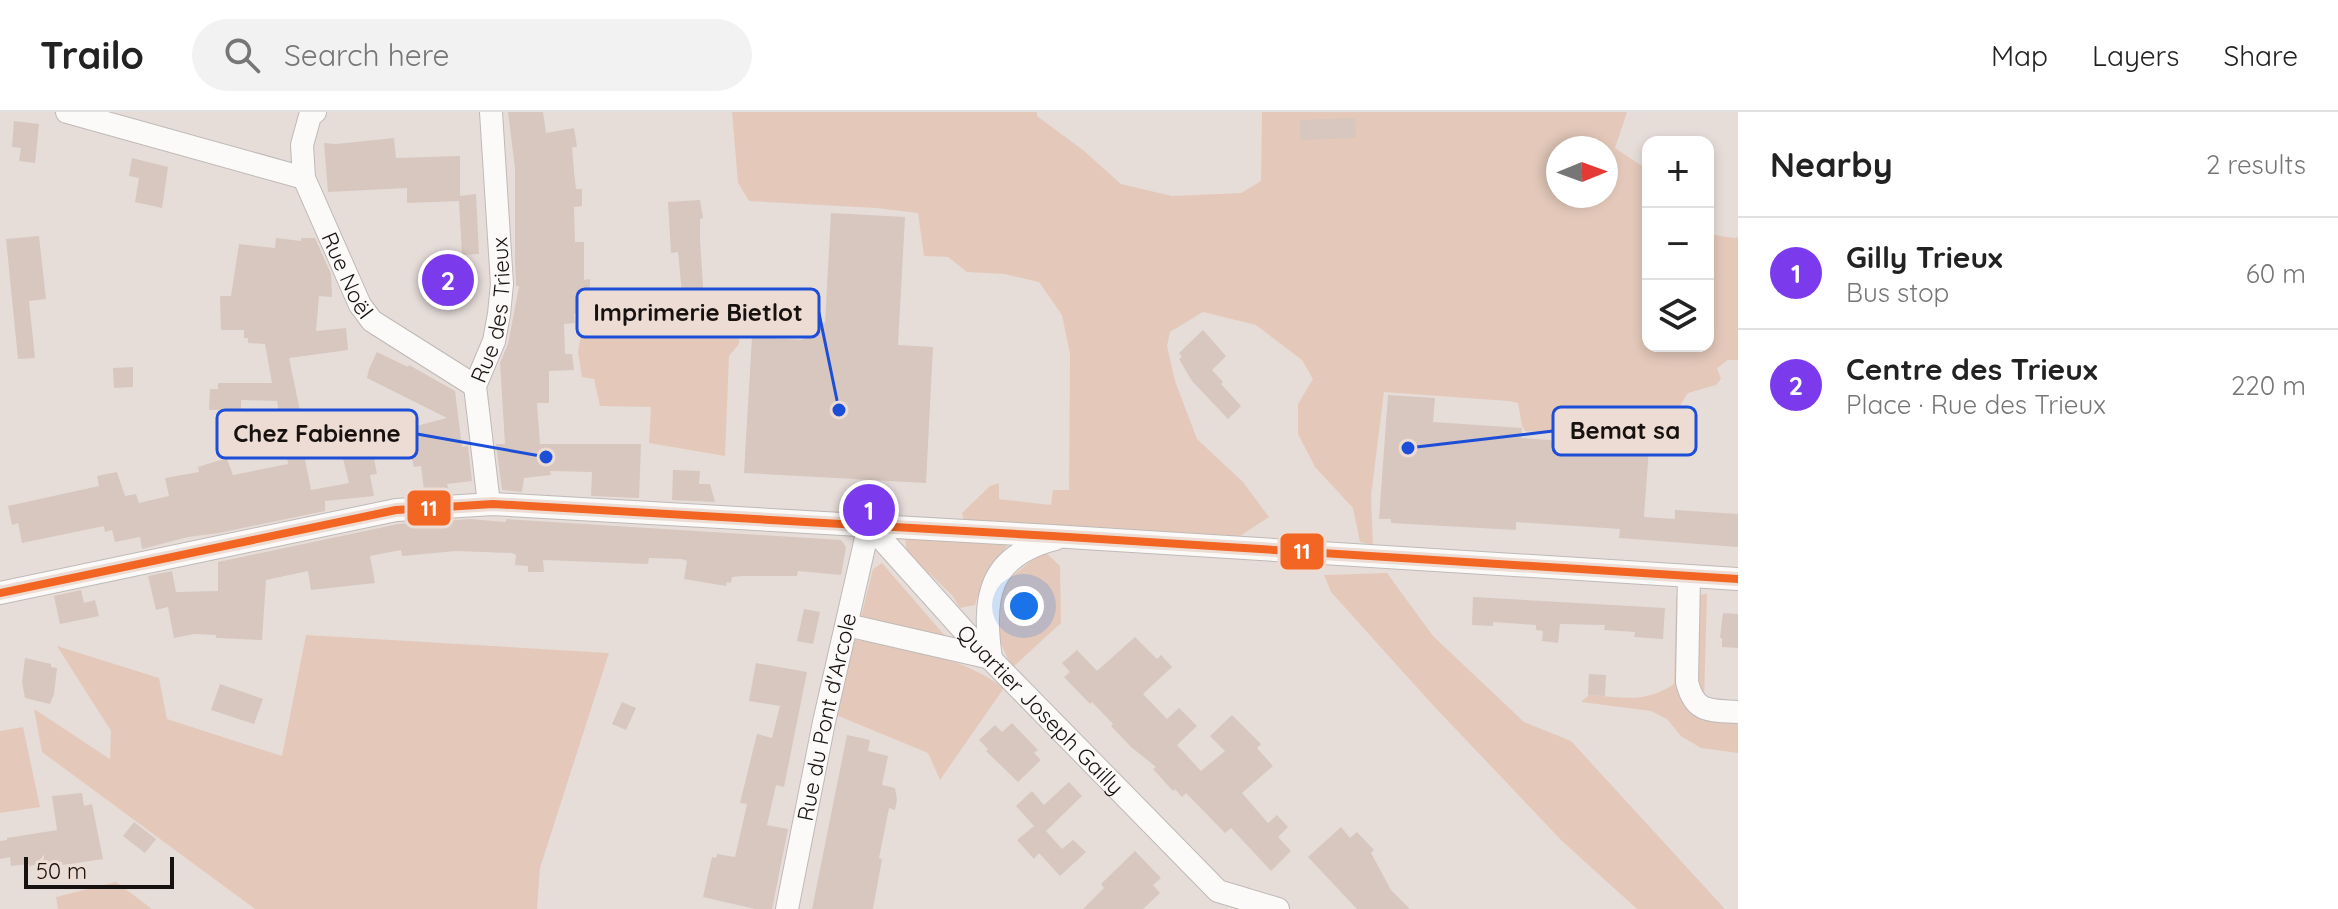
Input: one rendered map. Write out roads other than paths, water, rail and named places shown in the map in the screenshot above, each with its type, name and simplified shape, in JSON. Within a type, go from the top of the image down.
[{"type":"street","points":[[67,112],[304,178]]},
{"type":"street","name":"Rue Noël","points":[[315,112],[310,116],[302,145],[304,178],[360,305],[372,321],[475,386]]},
{"type":"street","name":"Rue des Trieux","points":[[489,504],[475,386],[494,341],[502,284],[491,112]]},
{"type":"street","points":[[0,593],[400,509],[489,504],[1065,536],[1738,579]]},
{"type":"street","name":"Rue du Pont d'Arcole","points":[[787,909],[824,722],[869,525]]},
{"type":"street","name":"Quartier Joseph Gailly","points":[[869,525],[1216,900],[1278,909]]},
{"type":"street","points":[[847,625],[991,658],[986,611],[990,591],[1000,572],[1017,555],[1037,544],[1065,536]]},
{"type":"street","points":[[1689,576],[1687,682],[1690,693],[1695,703],[1703,709],[1738,712]]},
{"type":"place","name":"Centre des Trieux","points":[[448,280]]},
{"type":"place","name":"Imprimerie Bietlot","points":[[839,410]]},
{"type":"place","name":"Bemat sa","points":[[1408,448]]},
{"type":"place","name":"Chez Fabienne","points":[[546,457]]},
{"type":"place","name":"Gilly Trieux","points":[[869,510]]}]
